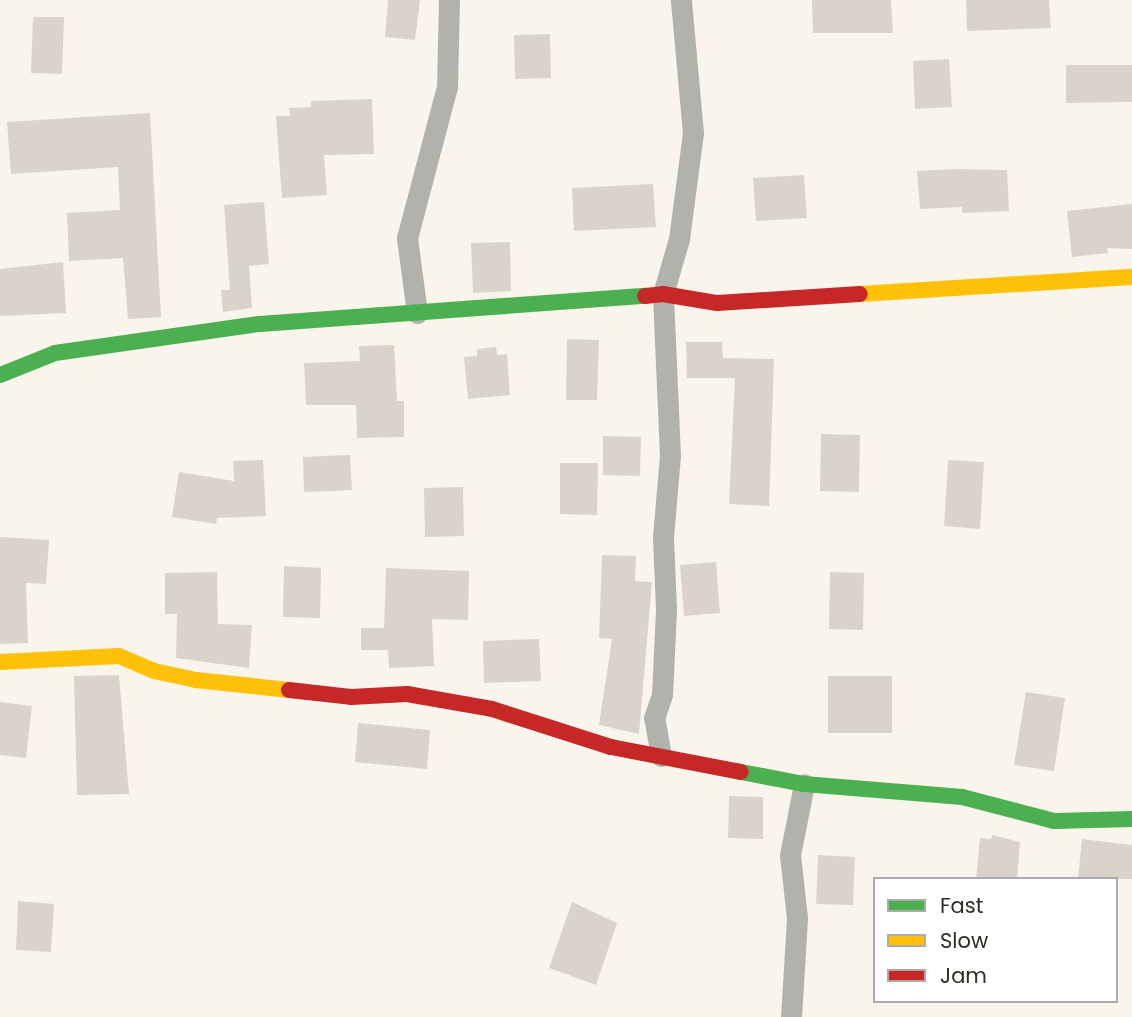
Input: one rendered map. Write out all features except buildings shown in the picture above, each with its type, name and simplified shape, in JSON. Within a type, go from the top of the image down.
[{"type":"street","points":[[417,313],[407,239],[447,87],[449,0]]},
{"type":"street","points":[[661,756],[654,718],[662,695],[666,609],[663,537],[670,456],[663,294],[679,239],[693,133],[681,0]]},
{"type":"street","points":[[0,375],[55,353],[260,324],[663,294],[717,303],[1132,277]]},
{"type":"street","points":[[0,662],[119,656],[154,671],[195,680],[351,697],[407,694],[492,709],[572,736],[804,784],[962,797],[1054,821],[1132,819]]},
{"type":"street","points":[[791,1017],[797,918],[790,855],[804,784]]},
{"type":"traffic: fast","points":[[0,375],[55,353],[260,324],[645,296]]},
{"type":"traffic: fast","points":[[741,772],[804,784],[962,797],[1054,821],[1132,819]]},
{"type":"traffic: slow","points":[[860,294],[1132,277]]},
{"type":"traffic: slow","points":[[0,662],[119,656],[154,671],[196,680],[289,690]]},
{"type":"traffic: jam","points":[[645,296],[663,294],[717,303],[860,294]]},
{"type":"traffic: jam","points":[[289,690],[351,697],[407,694],[492,709],[611,747],[741,772]]}]
